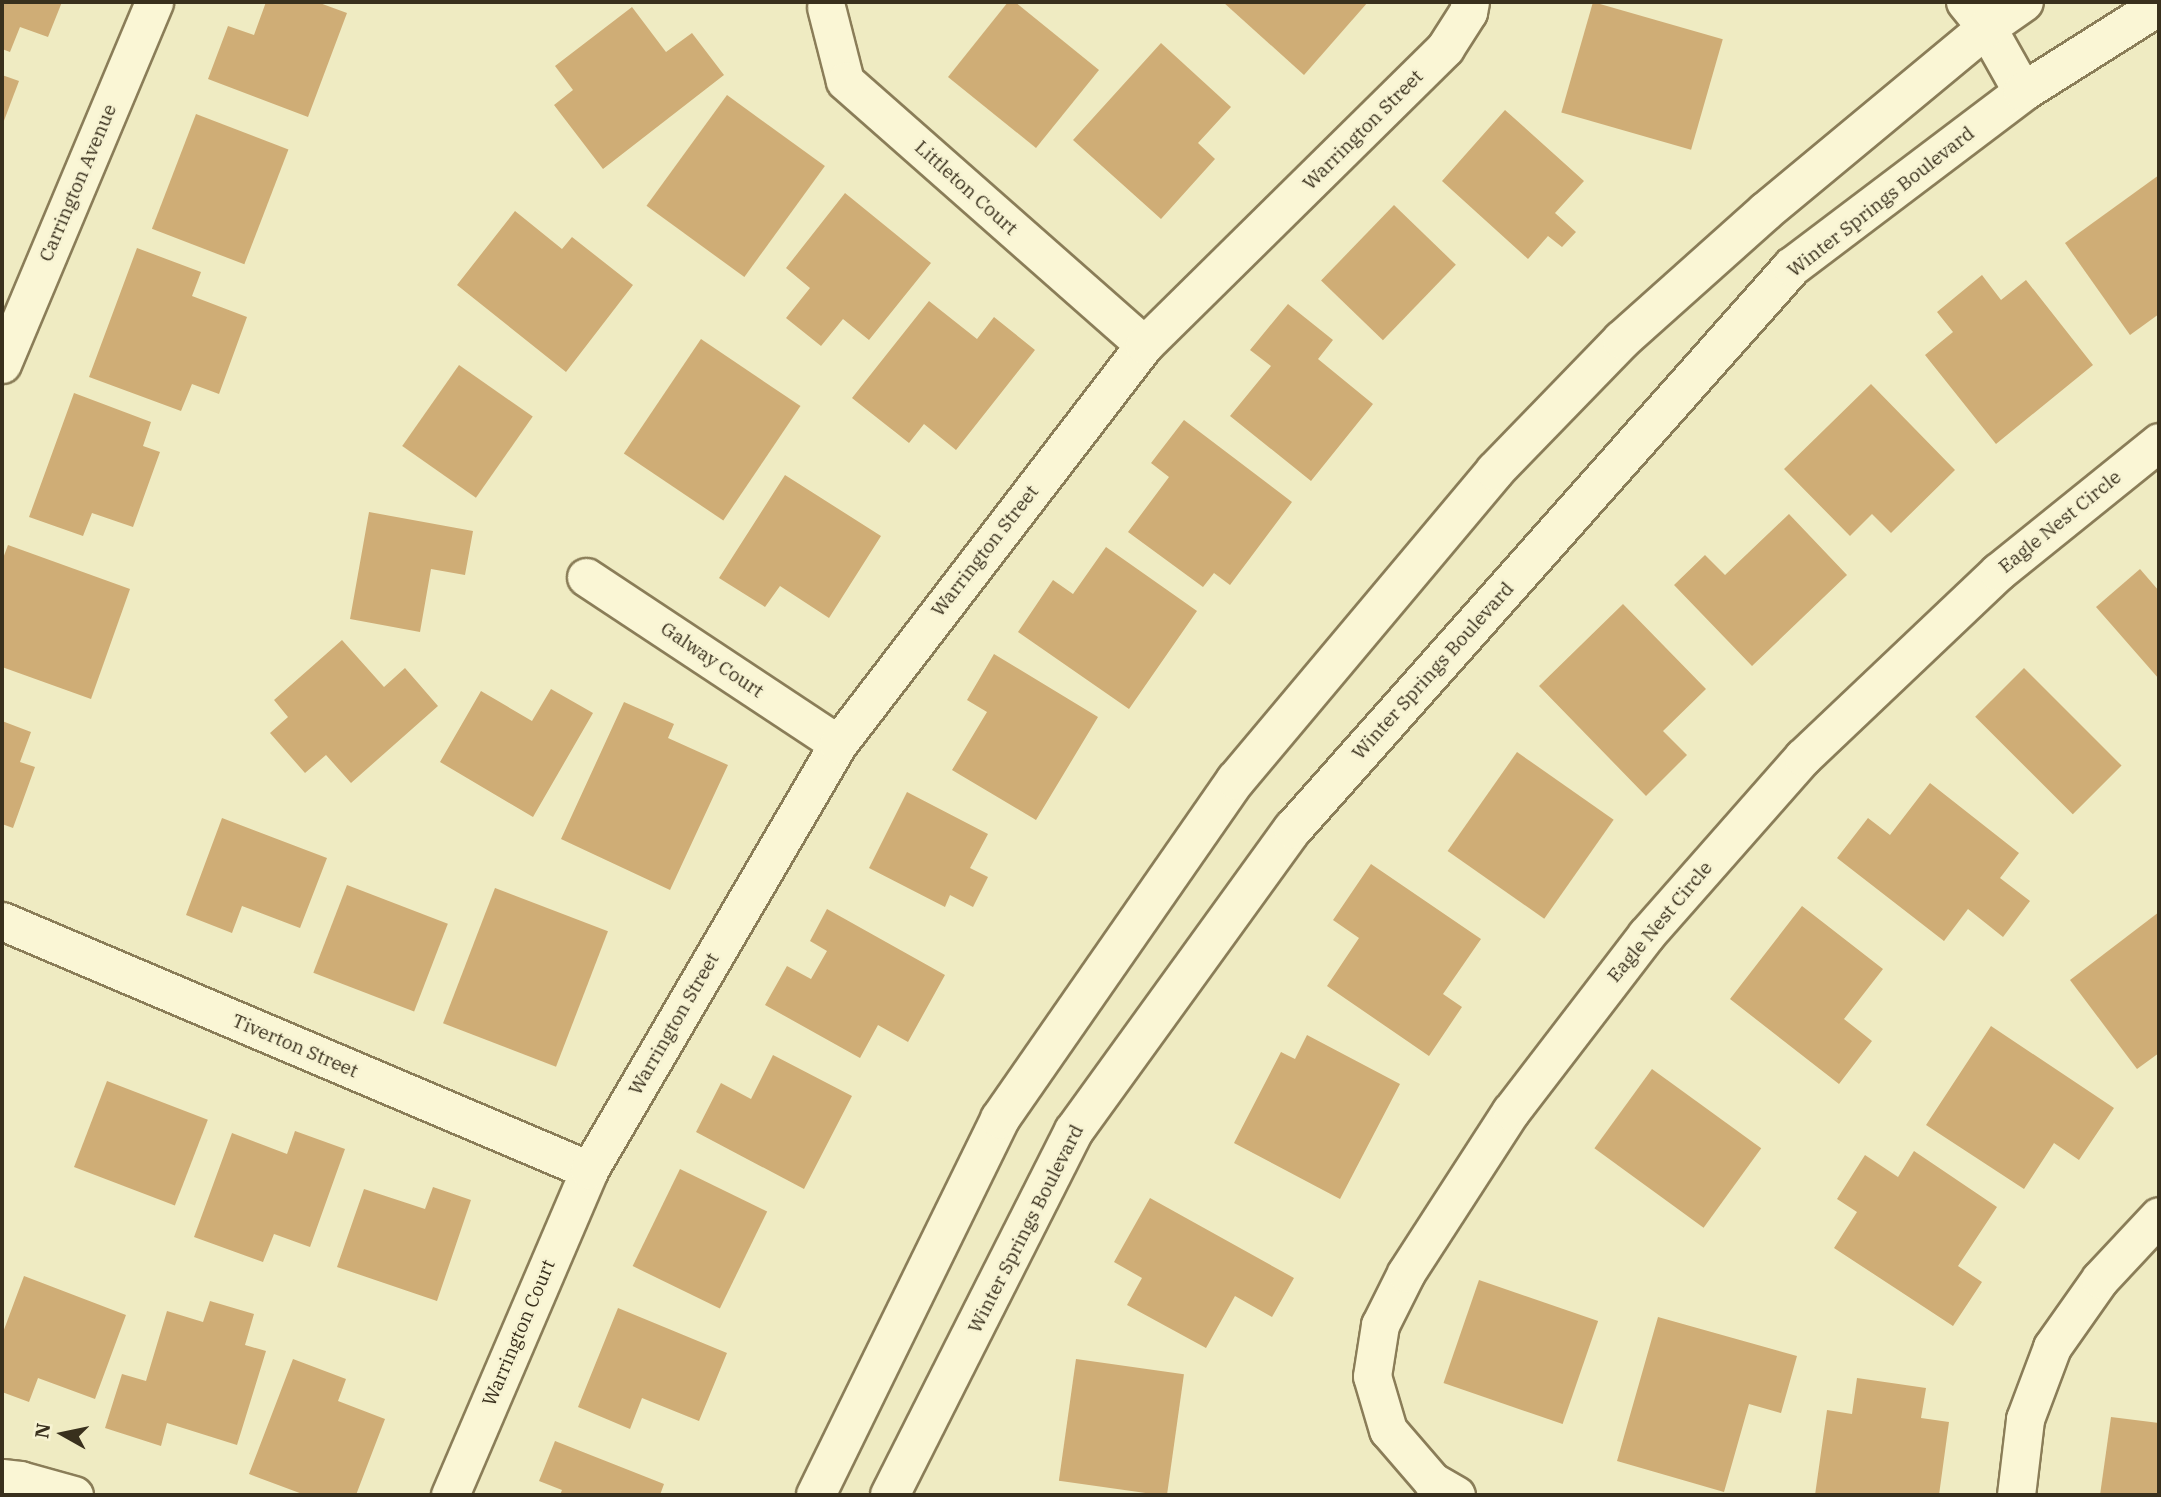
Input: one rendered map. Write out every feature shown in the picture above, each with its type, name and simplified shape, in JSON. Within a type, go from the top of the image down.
[{"type":"street","name":"Carrington Avenue","points":[[2,364],[153,2]]},
{"type":"street","name":"Warrington Street","points":[[589,1170],[838,744],[1144,345],[1445,48],[1468,12],[1470,2]]},
{"type":"street","points":[[816,1495],[1000,1119],[1236,780],[1495,471],[1622,340],[1765,212],[1976,15],[2024,2]]},
{"type":"street","name":"Winter Springs Boulevard","points":[[890,1495],[1074,1131],[1293,829],[1792,267],[2023,92],[2159,6]]},
{"type":"street","name":"Littleton Court","points":[[826,7],[845,81],[1144,345]]},
{"type":"street","points":[[1976,15],[2023,92]]},
{"type":"street","name":"Eagle Nest Circle","points":[[1456,1495],[1432,1481],[1388,1430],[1372,1376],[1380,1325],[1406,1273],[1511,1111],[1646,935],[1803,757],[1997,572],[2159,442]]},
{"type":"street","name":"Galway Court","points":[[586,577],[838,744]]},
{"type":"street","name":"Tiverton Street","points":[[2,921],[589,1170]]},
{"type":"street","name":"Warrington Court","points":[[450,1495],[589,1170]]},
{"type":"street","points":[[2016,1495],[2025,1419],[2052,1347],[2100,1279],[2159,1216]]},
{"type":"street","points":[[2,1478],[74,1495]]},
{"type":"building","points":[[2,2],[62,2],[48,37],[20,27],[10,52],[2,49]]},
{"type":"building","points":[[266,2],[317,2],[347,13],[308,117],[208,79],[228,26],[254,35]]},
{"type":"building","points":[[1008,2],[1015,2],[1099,70],[1036,148],[948,77]]},
{"type":"building","points":[[1223,2],[1368,2],[1304,75]]},
{"type":"building","points":[[1593,2],[1723,39],[1691,150],[1561,113]]},
{"type":"building","points":[[632,7],[666,52],[692,33],[724,75],[603,169],[554,105],[573,90],[555,66]]},
{"type":"building","points":[[1161,43],[1231,107],[1198,143],[1215,159],[1161,219],[1073,140]]},
{"type":"building","points":[[2,75],[19,81],[2,126]]},
{"type":"building","points":[[727,95],[825,166],[744,277],[646,206]]},
{"type":"building","points":[[1505,110],[1584,181],[1555,213],[1576,232],[1562,247],[1548,236],[1528,259],[1442,181]]},
{"type":"building","points":[[196,114],[288,149],[244,264],[152,229]]},
{"type":"building","points":[[2159,175],[2159,314],[2130,335],[2065,243]]},
{"type":"building","points":[[845,193],[931,263],[869,340],[843,319],[821,346],[786,318],[810,288],[786,268]]},
{"type":"building","points":[[1394,205],[1456,265],[1383,340],[1321,281]]},
{"type":"building","points":[[515,211],[562,249],[572,237],[633,285],[566,372],[457,285]]},
{"type":"building","points":[[137,248],[201,272],[192,296],[247,317],[219,394],[192,384],[181,411],[89,377]]},
{"type":"building","points":[[1982,275],[2001,300],[2026,280],[2093,365],[1996,444],[1925,355],[1953,332],[1937,312]]},
{"type":"building","points":[[929,301],[977,339],[994,317],[1035,350],[956,450],[924,424],[909,443],[852,398]]},
{"type":"building","points":[[1288,304],[1333,340],[1318,359],[1373,404],[1311,481],[1230,416],[1271,366],[1250,350]]},
{"type":"building","points":[[701,339],[800,406],[723,521],[624,453]]},
{"type":"building","points":[[459,365],[533,417],[476,498],[402,446]]},
{"type":"building","points":[[1871,384],[1955,470],[1891,533],[1872,514],[1850,536],[1784,469]]},
{"type":"building","points":[[74,393],[151,422],[143,446],[160,452],[133,527],[92,513],[83,536],[29,517]]},
{"type":"building","points":[[1184,420],[1292,502],[1230,585],[1214,573],[1203,587],[1128,532],[1169,477],[1151,463]]},
{"type":"building","points":[[785,475],[881,536],[829,618],[780,586],[765,607],[719,578]]},
{"type":"building","points":[[369,512],[473,531],[465,575],[431,569],[420,632],[350,619]]},
{"type":"building","points":[[1789,514],[1847,575],[1752,666],[1674,585],[1705,555],[1725,575]]},
{"type":"building","points":[[8,545],[130,589],[91,699],[2,667],[2,561]]},
{"type":"building","points":[[1106,547],[1197,611],[1129,709],[1018,632],[1053,580],[1073,594]]},
{"type":"building","points":[[2140,569],[2159,591],[2159,679],[2096,607]]},
{"type":"building","points":[[1623,604],[1706,689],[1663,731],[1687,755],[1646,796],[1539,686]]},
{"type":"building","points":[[342,640],[384,687],[405,668],[438,706],[351,783],[326,755],[305,773],[270,733],[288,717],[274,700]]},
{"type":"building","points":[[994,654],[1098,717],[1036,820],[952,770],[987,712],[967,700]]},
{"type":"building","points":[[2024,668],[2122,766],[2073,814],[1975,717]]},
{"type":"building","points":[[551,689],[593,713],[533,817],[440,762],[481,691],[532,721]]},
{"type":"building","points":[[624,702],[674,724],[668,738],[728,765],[670,890],[561,839]]},
{"type":"building","points":[[2,721],[31,732],[20,762],[35,767],[13,828],[2,824]]},
{"type":"building","points":[[1517,752],[1614,820],[1544,919],[1448,851]]},
{"type":"building","points":[[1930,783],[2019,853],[2000,878],[2030,901],[2003,937],[1968,909],[1944,941],[1837,858],[1868,818],[1890,835]]},
{"type":"building","points":[[907,792],[988,834],[970,868],[988,877],[973,907],[950,895],[945,907],[869,868]]},
{"type":"building","points":[[222,818],[327,858],[300,928],[242,906],[232,933],[186,915]]},
{"type":"building","points":[[1371,864],[1481,939],[1443,994],[1462,1007],[1429,1056],[1327,986],[1359,938],[1333,920]]},
{"type":"building","points":[[347,885],[448,924],[414,1011],[313,973]]},
{"type":"building","points":[[495,888],[608,931],[556,1067],[443,1023]]},
{"type":"building","points":[[1802,906],[1883,969],[1844,1019],[1872,1041],[1839,1084],[1730,999]]},
{"type":"building","points":[[827,909],[945,975],[908,1042],[878,1025],[860,1058],[765,1005],[787,966],[811,979],[827,951],[810,941]]},
{"type":"building","points":[[2159,912],[2159,1053],[2137,1069],[2070,980]]},
{"type":"building","points":[[1991,1026],[2114,1108],[2079,1160],[2054,1143],[2024,1189],[1926,1125]]},
{"type":"building","points":[[1307,1035],[1400,1084],[1340,1199],[1234,1143],[1281,1052],[1295,1059]]},
{"type":"building","points":[[773,1055],[852,1096],[804,1189],[696,1132],[721,1083],[751,1099]]},
{"type":"building","points":[[1652,1069],[1761,1148],[1704,1228],[1594,1148]]},
{"type":"building","points":[[107,1081],[208,1120],[175,1206],[74,1167]]},
{"type":"building","points":[[295,1131],[345,1149],[310,1247],[274,1234],[263,1262],[194,1237],[232,1133],[287,1154]]},
{"type":"building","points":[[1914,1151],[1997,1207],[1958,1266],[1982,1282],[1953,1326],[1834,1248],[1857,1212],[1837,1199],[1865,1155],[1898,1177]]},
{"type":"building","points":[[680,1169],[767,1212],[720,1309],[633,1266]]},
{"type":"building","points":[[433,1187],[471,1200],[437,1301],[337,1267],[364,1189],[425,1209]]},
{"type":"building","points":[[1150,1198],[1294,1278],[1272,1317],[1235,1296],[1206,1348],[1127,1305],[1142,1278],[1114,1262]]},
{"type":"building","points":[[24,1276],[126,1315],[95,1399],[38,1378],[29,1402],[2,1392],[2,1335]]},
{"type":"building","points":[[1479,1280],[1598,1321],[1563,1424],[1444,1383]]},
{"type":"building","points":[[210,1301],[254,1314],[245,1345],[266,1351],[237,1445],[167,1423],[161,1446],[105,1428],[122,1374],[146,1381],[167,1311],[203,1322]]},
{"type":"building","points":[[618,1308],[727,1353],[699,1421],[642,1398],[630,1429],[578,1407]]},
{"type":"building","points":[[1658,1317],[1797,1356],[1781,1413],[1749,1404],[1724,1492],[1617,1461]]},
{"type":"building","points":[[293,1359],[346,1379],[338,1401],[385,1419],[356,1495],[305,1495],[249,1474]]},
{"type":"building","points":[[1076,1359],[1184,1374],[1167,1495],[1059,1481]]},
{"type":"building","points":[[1857,1378],[1926,1388],[1921,1418],[1949,1422],[1939,1495],[1815,1495],[1827,1410],[1852,1414]]},
{"type":"building","points":[[2111,1417],[2159,1423],[2159,1495],[2100,1495]]},
{"type":"building","points":[[555,1441],[664,1484],[660,1495],[560,1495],[562,1490],[539,1481]]}]
